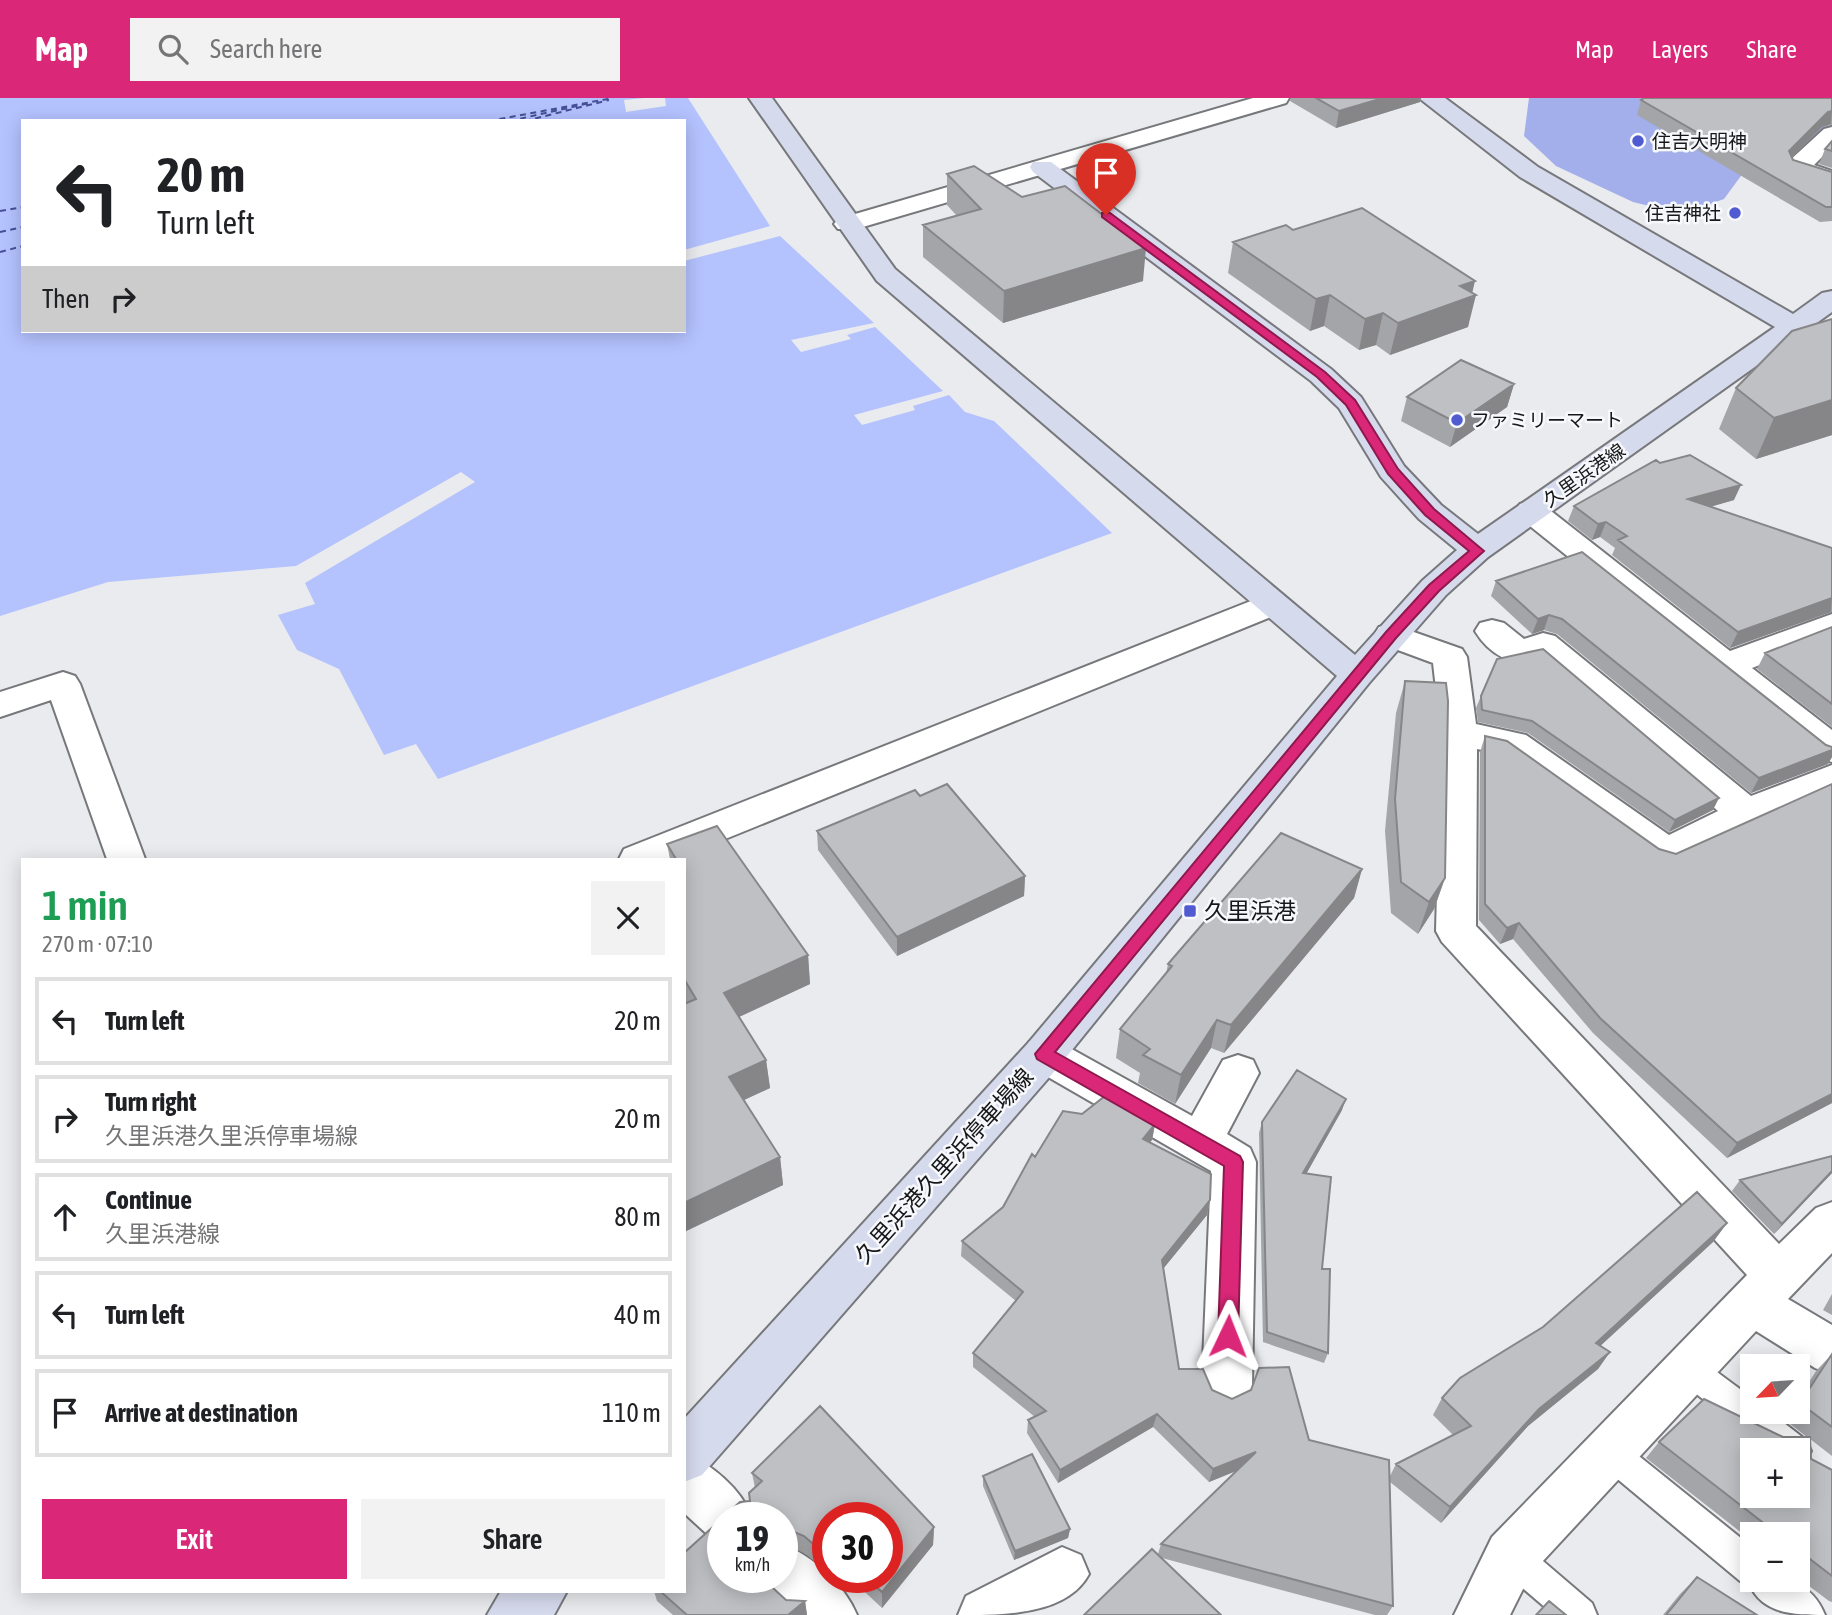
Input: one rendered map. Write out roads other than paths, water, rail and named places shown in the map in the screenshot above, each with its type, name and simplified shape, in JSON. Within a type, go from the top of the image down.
[{"type":"street","points":[[760,98],[886,275],[1357,675]]},
{"type":"street","points":[[1430,98],[1529,172],[1794,327]]},
{"type":"street","points":[[847,223],[1269,99]]},
{"type":"street","points":[[1832,134],[1797,167],[1832,178]]},
{"type":"street","points":[[1042,167],[1321,375],[1351,403],[1392,471],[1430,512],[1477,551]]},
{"type":"street","name":"久里浜港線","points":[[1357,675],[1434,588],[1477,551],[1832,299]]},
{"type":"street","points":[[1531,511],[1832,749]]},
{"type":"street","points":[[640,858],[1271,604]]},
{"type":"street","points":[[1726,664],[1832,625]]},
{"type":"street","points":[[1492,631],[1520,653],[1543,644],[1746,813]]},
{"type":"street","points":[[1391,635],[1450,657],[1459,733],[1456,931],[1765,1290],[1832,1352]]},
{"type":"street","name":"久里浜港久里浜停車場線","points":[[686,1455],[1044,1054],[1357,675]]},
{"type":"street","points":[[0,705],[63,684],[126,858]]},
{"type":"street","points":[[1459,733],[1513,744],[1667,853],[1746,813],[1832,778]]},
{"type":"street","points":[[1044,1054],[1234,1162]]},
{"type":"street","points":[[1234,1162],[1201,1141],[1238,1073]]},
{"type":"street","points":[[1227,1386],[1234,1162]]},
{"type":"street","points":[[1481,1615],[1511,1556],[1687,1368],[1832,1222]]},
{"type":"street","points":[[686,1480],[710,1502]]},
{"type":"street","points":[[985,1615],[1062,1574]]},
{"type":"street","points":[[798,1585],[830,1615]]},
{"type":"street","points":[[514,1615],[538,1593]]},
{"type":"lane","points":[[1687,1368],[1777,1438]]},
{"type":"lane","points":[[1608,1451],[1740,1559]]},
{"type":"lane","points":[[1511,1556],[1580,1615]]},
{"type":"lane","points":[[1780,1592],[1808,1615]]},
{"type":"place","name":"住吉大明神","points":[[1638,141]]},
{"type":"place","name":"住吉神社","points":[[1735,213]]},
{"type":"place","name":"ファミリーマート","points":[[1457,420]]},
{"type":"place","name":"久里浜港","points":[[1190,911]]}]
